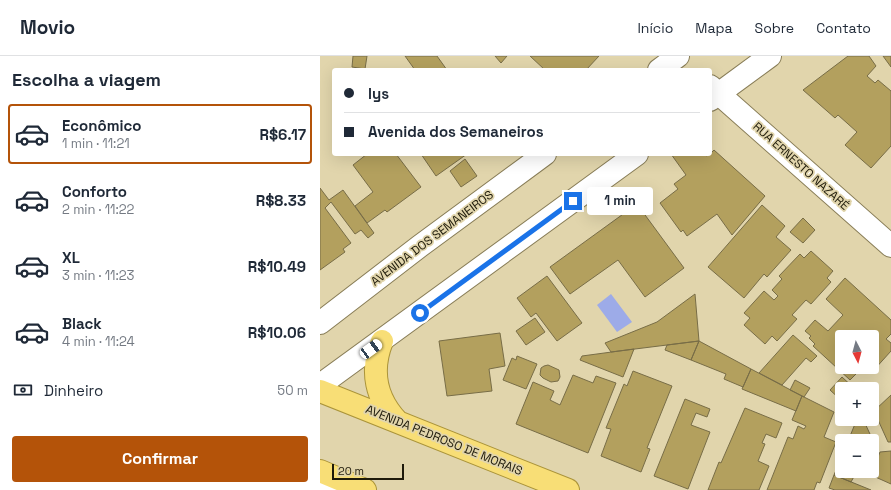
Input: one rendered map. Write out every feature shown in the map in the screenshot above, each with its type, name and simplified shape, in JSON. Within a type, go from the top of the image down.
[{"type":"highway","points":[[382,341],[377,354],[376,364],[378,388],[389,412],[398,422]]},
{"type":"highway","name":"AVENIDA PEDROSO DE MORAIS","points":[[320,391],[568,490]]},
{"type":"highway","points":[[325,479],[366,490]]},
{"type":"street","points":[[713,93],[770,56]]},
{"type":"street","name":"RUA ERNESTO NAZARÉ","points":[[713,93],[891,246]]},
{"type":"street","name":"AVENIDA DOS SEMANEIROS","points":[[320,323],[420,246],[542,156]]},
{"type":"street","points":[[320,386],[633,156]]},
{"type":"water","points":[[611,294],[632,322],[617,332],[597,305]]},
{"type":"building","points":[[353,56],[367,56],[365,68],[352,67]]},
{"type":"building","points":[[405,56],[437,56],[446,68],[414,68]]},
{"type":"building","points":[[495,56],[507,56],[501,63]]},
{"type":"building","points":[[530,56],[599,56],[588,68],[543,68]]},
{"type":"building","points":[[848,56],[869,56],[876,66],[867,76],[875,83],[878,80],[891,91],[891,146],[871,168],[845,145],[857,132],[838,115],[835,118],[803,90]]},
{"type":"building","points":[[883,56],[891,56],[891,67]]},
{"type":"building","points":[[714,150],[765,196],[732,235],[717,214],[687,236],[683,230],[681,232],[660,203],[678,189],[674,184],[686,175],[672,156],[712,156],[712,152]]},
{"type":"building","points":[[364,156],[398,156],[421,187],[387,212],[385,210],[367,223],[355,206],[373,192],[353,165]]},
{"type":"building","points":[[422,156],[464,156],[436,176]]},
{"type":"building","points":[[465,159],[477,176],[461,187],[450,171]]},
{"type":"building","points":[[320,188],[329,200],[343,190],[374,233],[368,238],[361,230],[355,234],[331,202],[325,208],[351,243],[343,249],[345,252],[320,270]]},
{"type":"building","points":[[637,204],[684,268],[645,297],[618,260],[570,294],[550,267]]},
{"type":"building","points":[[762,205],[785,226],[776,237],[791,250],[767,277],[764,274],[744,298],[708,267]]},
{"type":"building","points":[[803,218],[815,230],[803,243],[790,232]]},
{"type":"building","points":[[811,251],[833,271],[827,278],[831,282],[811,304],[806,300],[792,315],[797,319],[777,341],[772,336],[765,344],[744,325],[750,318],[744,313],[764,291],[774,300],[778,296],[772,290],[782,279],[779,276],[800,254],[804,258]]},
{"type":"building","points":[[547,276],[582,323],[557,341],[536,313],[531,317],[517,298]]},
{"type":"building","points":[[845,278],[891,320],[891,334],[886,339],[891,343],[891,351],[879,364],[879,330],[835,330],[835,366],[813,346],[815,344],[809,338],[811,336],[805,331],[815,320],[828,331],[843,315],[826,299]]},
{"type":"building","points":[[695,294],[699,341],[611,352],[605,343],[657,322]]},
{"type":"building","points":[[535,318],[545,332],[526,345],[516,331]]},
{"type":"building","points":[[500,333],[505,366],[489,369],[492,391],[447,396],[439,341]]},
{"type":"building","points":[[793,335],[817,356],[811,362],[806,358],[782,385],[759,373]]},
{"type":"building","points":[[699,341],[691,360],[665,350],[667,345]]},
{"type":"building","points":[[699,341],[751,369],[743,387],[724,379],[726,374],[691,360]]},
{"type":"building","points":[[634,349],[623,377],[580,360],[582,356]]},
{"type":"building","points":[[517,356],[537,364],[526,389],[503,380],[512,358],[516,360]]},
{"type":"building","points":[[548,365],[559,370],[560,377],[558,381],[551,382],[540,375],[541,368]]},
{"type":"building","points":[[751,369],[802,396],[796,411],[742,389]]},
{"type":"building","points":[[633,371],[672,386],[647,448],[650,449],[641,472],[601,456],[611,429],[606,428],[624,384],[627,386]]},
{"type":"building","points":[[843,374],[856,374],[850,380]]},
{"type":"building","points":[[573,375],[593,383],[596,376],[616,383],[588,453],[516,424],[533,382],[554,391],[550,400],[560,405]]},
{"type":"building","points":[[842,377],[847,382],[837,382]]},
{"type":"building","points":[[795,380],[810,388],[804,397],[790,390]]},
{"type":"building","points":[[835,385],[835,395],[830,390]]},
{"type":"building","points":[[891,395],[891,442],[888,442],[879,422],[879,406]]},
{"type":"building","points":[[802,396],[834,412],[824,437],[835,442],[835,445],[820,483],[817,482],[814,490],[767,490],[788,437],[793,439],[798,426],[804,429],[806,426],[792,420]]},
{"type":"building","points":[[685,399],[710,409],[707,417],[696,413],[691,425],[710,432],[688,489],[654,476]]},
{"type":"building","points":[[745,408],[782,423],[776,438],[766,434],[762,443],[765,444],[758,461],[769,466],[759,490],[708,490],[719,462],[721,463]]},
{"type":"building","points":[[854,426],[866,426],[870,434],[851,434]]},
{"type":"building","points":[[891,451],[891,484],[878,478],[879,478],[880,452]]},
{"type":"building","points":[[834,475],[835,478],[841,478],[871,490],[835,490],[829,488]]},
{"type":"building","points":[[841,478],[853,478],[851,482]]},
{"type":"route","points":[[420,313],[573,201]]}]
